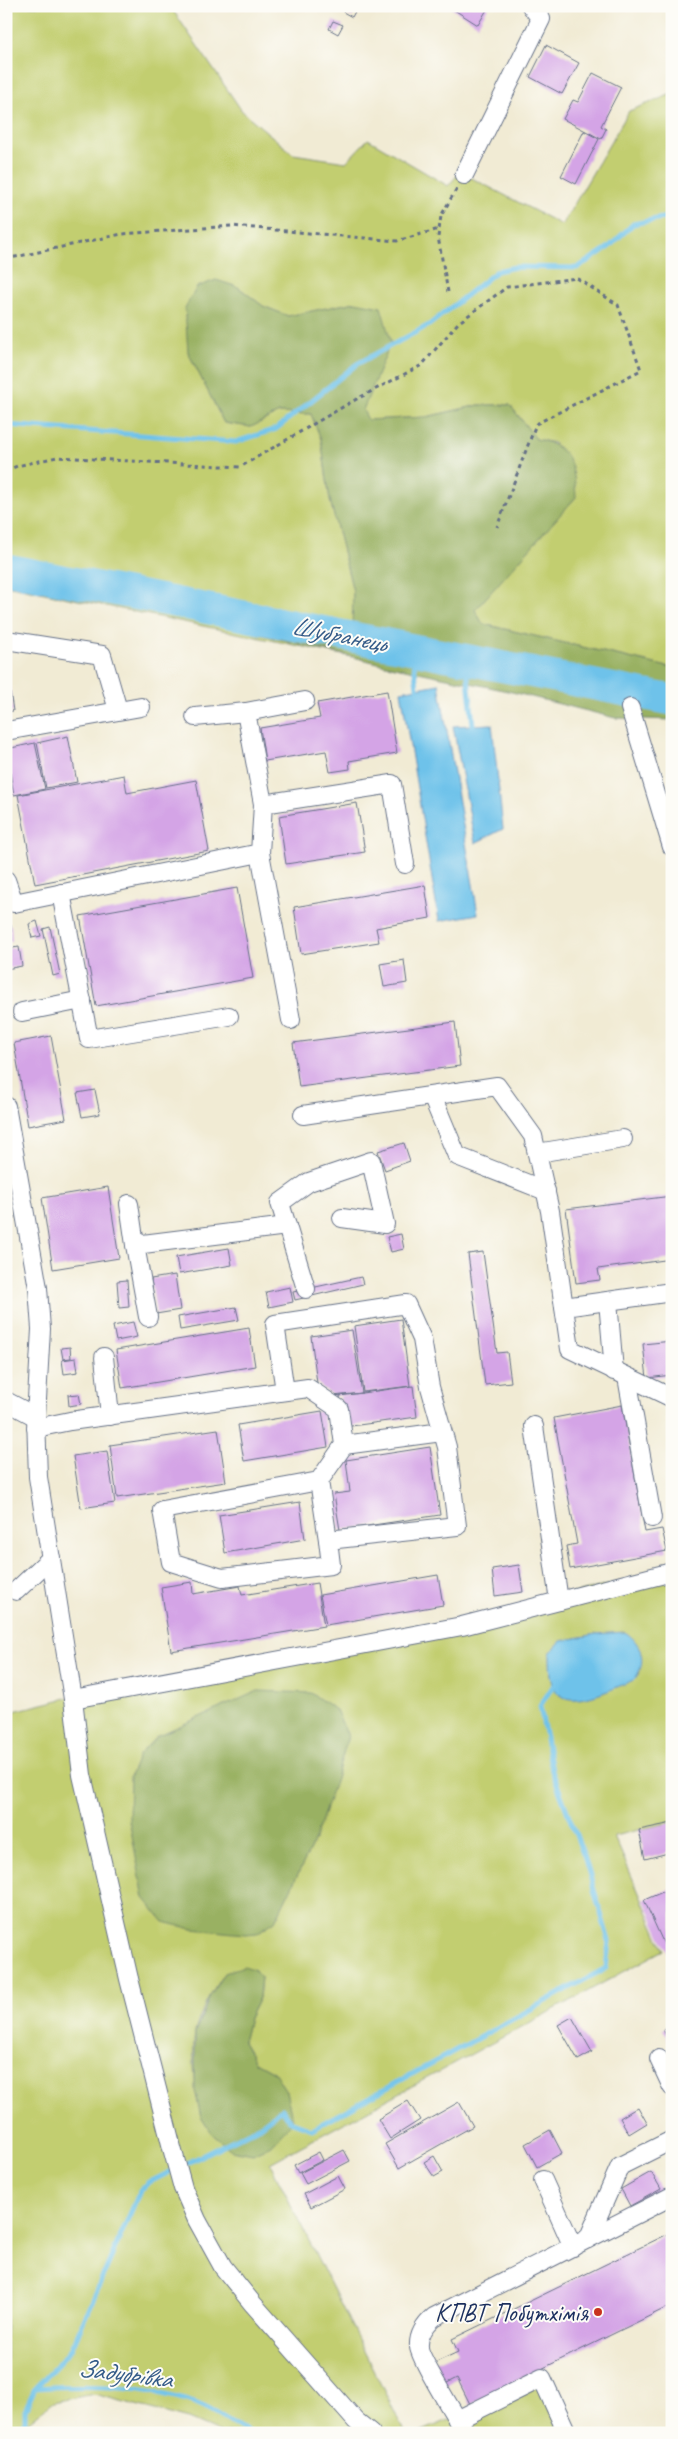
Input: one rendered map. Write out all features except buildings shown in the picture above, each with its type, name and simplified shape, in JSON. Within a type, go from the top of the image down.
[{"type":"lane","points":[[464,175],[541,19],[531,6]]},
{"type":"lane","points":[[6,640],[102,655],[118,710]]},
{"type":"lane","points":[[195,717],[246,712],[305,701]]},
{"type":"lane","points":[[6,731],[141,707]]},
{"type":"lane","points":[[630,708],[672,847]]},
{"type":"lane","points":[[246,712],[263,804],[260,852],[292,1020]]},
{"type":"lane","points":[[263,804],[392,784],[405,864]]},
{"type":"lane","points":[[6,880],[14,903],[260,852]]},
{"type":"lane","points":[[61,893],[89,1039],[229,1016]]},
{"type":"lane","points":[[22,1012],[82,1000]]},
{"type":"lane","points":[[303,1115],[497,1086],[533,1136],[546,1191],[570,1349],[672,1398]]},
{"type":"lane","points":[[432,1096],[457,1156],[546,1191]]},
{"type":"lane","points":[[6,1106],[38,1288],[42,1329],[36,1422],[38,1477],[73,1699],[82,1775],[130,1979],[183,2188],[197,2220],[223,2267],[356,2421],[371,2433]]},
{"type":"lane","points":[[537,1152],[623,1139]]},
{"type":"lane","points":[[315,1318],[280,1203],[309,1182],[371,1161],[385,1224],[342,1218]]},
{"type":"lane","points":[[129,1204],[148,1318]]},
{"type":"lane","points":[[136,1245],[287,1226]]},
{"type":"lane","points":[[564,1307],[672,1292]]},
{"type":"lane","points":[[608,1301],[621,1374],[652,1518]]},
{"type":"lane","points":[[285,1391],[276,1324],[406,1304],[422,1339],[430,1387],[446,1446],[457,1526],[328,1540]]},
{"type":"lane","points":[[104,1357],[110,1416]]},
{"type":"lane","points":[[6,1401],[36,1422],[110,1416],[308,1388],[339,1409],[344,1445],[319,1480],[162,1510],[171,1562],[222,1578],[331,1566],[319,1480]]},
{"type":"lane","points":[[534,1426],[559,1601]]},
{"type":"lane","points":[[344,1445],[442,1432]]},
{"type":"lane","points":[[16,1591],[51,1558]]},
{"type":"lane","points":[[73,1699],[462,1626],[672,1572]]},
{"type":"lane","points":[[659,2059],[672,2087]]},
{"type":"lane","points":[[580,2243],[620,2166],[672,2140]]},
{"type":"lane","points":[[543,2180],[580,2243]]},
{"type":"lane","points":[[567,2433],[542,2378],[461,2426],[420,2353],[420,2336],[426,2325],[434,2317],[672,2196]]},
{"type":"path","points":[[448,292],[438,237],[441,216],[464,175]]},
{"type":"path","points":[[6,259],[122,234],[214,227],[232,226],[397,241],[439,230]]},
{"type":"path","points":[[6,471],[17,466],[57,457],[240,467],[353,400],[422,365],[458,323],[507,287],[577,278],[618,305],[641,370],[536,424],[497,527]]},
{"type":"green space","points":[[6,6],[170,6],[242,111],[293,154],[346,162],[368,139],[448,186],[460,172],[562,225],[629,111],[672,94],[672,668],[483,624],[474,610],[576,497],[554,443],[536,439],[510,405],[479,405],[426,417],[368,420],[362,410],[391,342],[355,302],[288,316],[263,306],[238,287],[188,352],[224,423],[251,427],[279,413],[311,414],[321,439],[330,500],[353,591],[352,657],[6,585]]},
{"type":"green space","points":[[216,280],[238,287],[263,306],[288,316],[355,302],[381,307],[391,342],[363,410],[368,420],[426,417],[479,405],[510,405],[536,439],[548,442],[564,452],[572,466],[576,497],[475,610],[483,624],[672,668],[672,720],[615,718],[512,692],[386,665],[164,611],[6,576],[6,563],[352,632],[353,591],[330,500],[321,439],[311,414],[279,413],[251,427],[224,423],[188,352],[185,308],[197,287]]},
{"type":"green space","points":[[672,1569],[672,1822],[614,1836],[664,1950],[270,2163],[405,2433],[222,2433],[189,2419],[94,2394],[53,2402],[30,2420],[20,2433],[6,2433],[6,1713],[75,1696],[463,1621]],"holes":[[[625,1632],[641,1650],[639,1674],[551,1675],[550,1653],[561,1641],[596,1634]],[[315,1839],[275,1920],[257,1933]],[[253,1969],[261,1977],[259,1998],[249,2018],[243,2042],[255,2062],[275,2073],[201,2117],[195,2075],[195,2032],[207,2001],[224,1973]]]},
{"type":"green space","points":[[258,1691],[311,1693],[336,1710],[348,1736],[336,1779],[315,1839],[275,1921],[257,1933],[245,1934],[192,1929],[164,1922],[144,1898],[129,1820],[130,1776],[139,1755],[157,1736]]},
{"type":"green space","points":[[244,1966],[253,1969],[261,1977],[259,1998],[249,2018],[243,2042],[255,2062],[275,2073],[286,2091],[293,2121],[271,2145],[253,2154],[231,2150],[211,2133],[201,2117],[195,2090],[195,2033],[210,1996],[224,1973]]},
{"type":"green space","points":[[550,2379],[574,2433],[417,2433]]},
{"type":"water","points":[[439,684],[478,914],[439,921],[401,691]]},
{"type":"water","points":[[492,724],[503,829],[475,843],[453,726]]},
{"type":"water","points":[[625,1632],[636,1642],[641,1654],[641,1667],[634,1680],[590,1697],[567,1698],[558,1694],[552,1680],[550,1653],[561,1641],[596,1634]]},
{"type":"waterway","points":[[6,425],[236,442],[276,429],[357,364],[429,325],[497,271],[515,267],[577,268],[609,247],[633,224],[672,216]]},
{"type":"waterway","name":"Шубранець","points":[[6,569],[672,700]]},
{"type":"waterway","points":[[412,648],[417,687]]},
{"type":"waterway","points":[[466,659],[473,725]]},
{"type":"waterway","points":[[35,2388],[71,2350],[140,2191],[148,2183],[257,2128],[282,2109],[290,2121],[312,2129],[606,1968],[609,1941],[585,1859],[552,1771],[540,1706],[553,1686]]},
{"type":"waterway","name":"Задубрівка","points":[[25,2433],[25,2410],[35,2388],[76,2387],[136,2390],[175,2397],[209,2409],[249,2433]]},
{"type":"place","name":"КПВТ Побутхімія","points":[[598,2312]]}]
